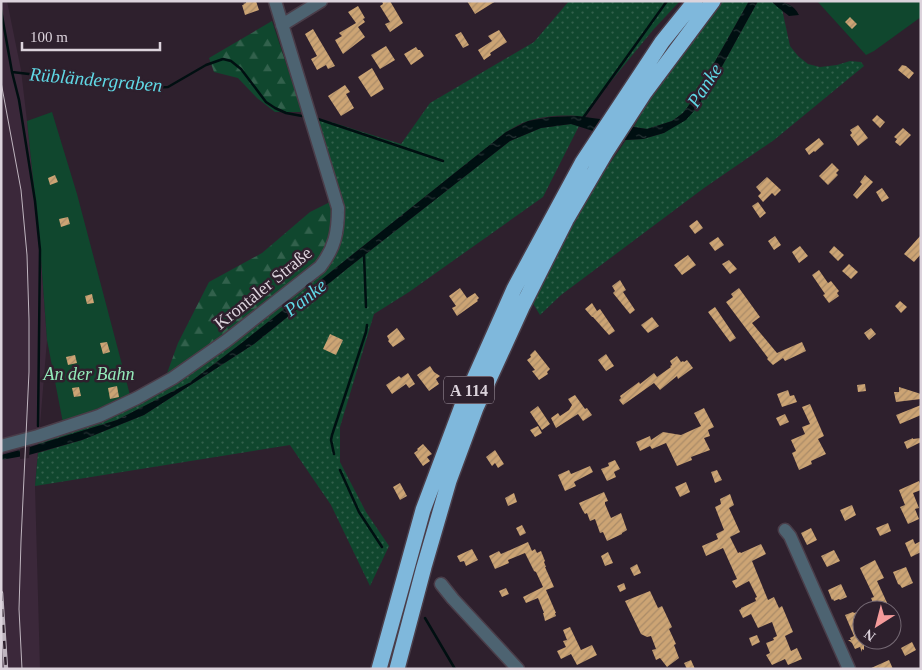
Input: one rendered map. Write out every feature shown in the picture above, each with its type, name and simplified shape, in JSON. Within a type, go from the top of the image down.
[{"type":"highway","name":"A 114","points":[[397,669],[434,529],[449,480],[476,408],[523,304],[612,129],[662,42],[695,1]]},
{"type":"highway","name":"A 114","points":[[379,669],[423,510],[462,406],[514,289],[582,163],[645,92],[713,1]]},
{"type":"street","name":"Krontaler Straße","points":[[1,446],[99,416],[166,382],[226,341],[320,267],[326,259],[335,243],[338,208],[275,1]]},
{"type":"street","points":[[282,25],[321,1]]},
{"type":"street","points":[[785,530],[790,536],[849,669]]},
{"type":"street","points":[[441,584],[518,669]]},
{"type":"shaded area","points":[[1,1],[7,1],[21,70],[40,245],[47,340],[35,486],[40,669],[1,669]]},
{"type":"green space","points":[[569,1],[680,1],[653,30],[589,108],[584,117],[563,116],[534,119],[506,132],[189,383],[117,420],[38,445],[39,442],[99,422],[140,402],[342,209],[318,118],[401,144],[430,103],[534,42]]},
{"type":"green space","points":[[722,1],[749,1],[695,97],[683,113],[672,121],[647,129],[634,127],[642,112],[707,19]]},
{"type":"green space","points":[[758,1],[772,1],[782,9],[790,46],[808,64],[820,67],[850,61],[861,62],[864,66],[774,140],[704,188],[561,295],[540,315],[532,302],[595,185],[626,140],[643,139],[664,133],[709,90]]},
{"type":"green space","points":[[817,1],[921,1],[921,17],[866,55]]},
{"type":"green space","points":[[272,21],[302,112],[275,112],[257,98],[238,78],[214,72],[209,58]]},
{"type":"green space","name":"An der Bahn","points":[[52,112],[77,194],[130,395],[63,423],[47,340],[40,245],[27,121]]},
{"type":"green space","points":[[571,124],[579,126],[543,197],[409,292],[374,314],[340,427],[340,462],[366,512],[389,546],[370,586],[331,505],[290,445],[35,486],[38,453],[82,440],[144,415],[254,344],[510,141],[541,128]]},
{"type":"green space","points":[[330,202],[333,221],[331,240],[317,264],[197,358],[166,376],[178,343],[209,282],[262,253],[310,212]]},
{"type":"water","name":"Panke","points":[[749,1],[758,1],[709,90],[686,120],[664,133],[643,139],[626,140],[571,124],[541,128],[510,141],[254,344],[144,415],[82,440],[29,455],[1,460],[1,455],[117,420],[189,383],[506,132],[528,121],[551,117],[577,116],[647,129],[672,121],[683,113],[695,97]]},
{"type":"water","points":[[772,1],[788,4],[799,15],[789,16]]},
{"type":"pier","points":[[30,444],[29,458],[20,459],[20,448]]},
{"type":"building","points":[[246,1],[256,1],[259,10],[245,15],[242,5]]},
{"type":"building","points":[[382,1],[390,1],[403,23],[390,32],[385,24],[390,22],[380,6],[383,4]]},
{"type":"building","points":[[467,1],[496,1],[475,14]]},
{"type":"building","points":[[358,6],[365,18],[363,19],[365,22],[358,27],[365,37],[343,54],[335,40],[342,36],[339,33],[356,23],[348,12]]},
{"type":"building","points":[[850,17],[857,24],[852,29],[845,22]]},
{"type":"building","points":[[313,29],[335,66],[328,69],[326,65],[317,70],[311,59],[317,56],[305,34]]},
{"type":"building","points":[[499,30],[507,42],[490,53],[491,55],[484,60],[478,50],[492,41],[488,36]]},
{"type":"building","points":[[461,32],[469,45],[463,48],[455,35]]},
{"type":"building","points":[[386,46],[395,60],[380,69],[371,55]]},
{"type":"building","points":[[416,47],[424,56],[411,65],[404,54]]},
{"type":"building","points":[[902,65],[914,73],[909,79],[898,70]]},
{"type":"building","points":[[372,68],[384,89],[371,97],[358,77]]},
{"type":"building","points":[[345,85],[350,92],[346,94],[354,108],[341,116],[328,96]]},
{"type":"building","points":[[877,115],[885,122],[880,128],[872,120]]},
{"type":"building","points":[[858,125],[868,138],[858,146],[850,135],[852,133],[850,130]]},
{"type":"building","points":[[903,128],[911,135],[900,146],[895,142],[897,139],[894,137]]},
{"type":"building","points":[[819,138],[824,144],[809,155],[805,149]]},
{"type":"building","points":[[832,163],[839,170],[836,173],[838,175],[828,185],[819,176]]},
{"type":"building","points":[[55,175],[58,182],[50,185],[48,178]]},
{"type":"building","points":[[865,175],[873,182],[857,199],[853,195],[862,184],[860,182]]},
{"type":"building","points":[[767,177],[781,190],[775,196],[772,193],[763,202],[758,196],[761,193],[756,187]]},
{"type":"building","points":[[882,188],[889,198],[882,202],[876,192]]},
{"type":"building","points":[[758,202],[766,213],[760,218],[752,206]]},
{"type":"building","points":[[68,217],[70,224],[61,227],[59,219]]},
{"type":"building","points":[[697,220],[703,228],[695,234],[689,226]]},
{"type":"building","points":[[921,235],[921,254],[914,262],[904,254]]},
{"type":"building","points":[[775,236],[781,245],[774,250],[768,241]]},
{"type":"building","points":[[718,237],[724,245],[715,251],[709,243]]},
{"type":"building","points":[[800,246],[808,256],[799,263],[792,252]]},
{"type":"building","points":[[834,246],[844,255],[838,261],[829,252]]},
{"type":"building","points":[[688,255],[696,265],[682,275],[674,265]]},
{"type":"building","points":[[729,260],[737,269],[730,274],[722,264]]},
{"type":"building","points":[[849,264],[858,272],[851,279],[842,271]]},
{"type":"building","points":[[819,270],[828,283],[831,281],[839,291],[837,293],[839,296],[829,303],[812,275]]},
{"type":"building","points":[[620,280],[626,290],[623,292],[635,310],[630,314],[613,293],[615,291],[612,286]]},
{"type":"building","points":[[460,288],[467,298],[475,293],[479,298],[478,301],[457,316],[452,308],[456,306],[449,296]]},
{"type":"building","points":[[739,288],[760,317],[752,323],[777,353],[802,342],[806,351],[785,361],[783,358],[773,365],[726,302],[733,297],[731,294]]},
{"type":"building","points":[[92,294],[94,303],[87,304],[85,296]]},
{"type":"building","points":[[900,301],[907,307],[901,313],[895,306]]},
{"type":"building","points":[[592,303],[597,311],[600,309],[615,331],[609,335],[585,309]]},
{"type":"building","points":[[715,307],[736,338],[730,342],[708,312]]},
{"type":"building","points":[[652,317],[659,326],[648,333],[641,325]]},
{"type":"building","points":[[397,328],[405,339],[393,347],[388,341],[387,336]]},
{"type":"building","points":[[871,328],[876,334],[869,340],[864,333]]},
{"type":"building","points":[[330,334],[343,340],[336,355],[323,349]]},
{"type":"building","points":[[107,342],[110,352],[103,354],[100,343]]},
{"type":"building","points":[[535,350],[550,369],[547,372],[548,374],[539,380],[532,371],[535,370],[527,360]]},
{"type":"building","points":[[606,354],[614,366],[606,371],[598,360]]},
{"type":"building","points":[[75,355],[77,363],[68,365],[66,357]]},
{"type":"building","points":[[677,356],[681,362],[687,360],[693,368],[678,379],[677,376],[660,390],[654,383],[623,405],[619,400],[620,396],[654,373],[657,377],[671,367],[670,361]]},
{"type":"building","points":[[430,366],[440,376],[436,379],[439,384],[429,391],[417,375]]},
{"type":"building","points":[[408,373],[415,384],[409,388],[406,384],[392,394],[386,385],[399,376],[401,378]]},
{"type":"building","points":[[865,384],[866,391],[858,392],[857,385]]},
{"type":"building","points":[[117,386],[119,397],[110,399],[108,388]]},
{"type":"building","points":[[79,387],[81,396],[74,397],[72,388]]},
{"type":"building","points":[[899,387],[921,394],[921,399],[896,402],[894,392],[899,392]]},
{"type":"building","points":[[788,390],[790,396],[794,395],[797,402],[782,407],[777,394]]},
{"type":"building","points":[[575,395],[592,415],[583,421],[578,414],[556,428],[551,418],[558,413],[560,416],[569,410],[572,405],[568,399]]},
{"type":"building","points":[[810,404],[824,436],[818,439],[826,454],[811,461],[812,464],[799,470],[792,453],[796,451],[791,440],[805,434],[802,427],[810,424],[802,407]]},
{"type":"building","points":[[921,405],[921,415],[900,424],[896,415]]},
{"type":"building","points":[[538,406],[550,424],[542,430],[530,412]]},
{"type":"building","points":[[704,408],[714,427],[708,430],[710,436],[704,438],[710,450],[691,457],[692,460],[677,466],[666,443],[652,449],[650,446],[640,451],[636,442],[650,436],[651,440],[663,432],[681,435],[701,426],[694,413]]},
{"type":"building","points":[[785,414],[789,422],[780,426],[776,418]]},
{"type":"building","points":[[538,426],[542,433],[535,437],[530,430]]},
{"type":"building","points":[[913,438],[921,438],[921,442],[907,449],[904,442]]},
{"type":"building","points":[[423,444],[432,454],[427,457],[430,461],[423,466],[414,453]]},
{"type":"building","points":[[495,450],[504,464],[498,468],[495,463],[492,466],[486,457]]},
{"type":"building","points":[[615,460],[620,469],[614,472],[616,477],[607,481],[601,469],[609,466],[608,463]]},
{"type":"building","points":[[590,466],[593,472],[574,482],[576,486],[565,491],[558,475],[569,470],[571,474]]},
{"type":"building","points":[[717,470],[722,480],[715,483],[711,472]]},
{"type":"building","points":[[919,481],[921,490],[913,493],[919,508],[915,509],[919,519],[908,524],[900,507],[905,505],[899,490]]},
{"type":"building","points":[[686,482],[690,492],[680,497],[675,487]]},
{"type":"building","points":[[400,483],[407,496],[400,500],[393,487]]},
{"type":"building","points":[[604,492],[608,501],[605,504],[611,518],[621,513],[627,530],[607,541],[603,532],[600,533],[595,519],[590,521],[587,513],[585,514],[579,503]]},
{"type":"building","points":[[514,493],[517,502],[508,506],[505,498]]},
{"type":"building","points":[[730,494],[734,505],[729,508],[740,532],[730,537],[738,553],[761,544],[766,554],[752,561],[768,600],[774,597],[779,608],[782,606],[793,632],[785,636],[791,651],[797,648],[802,659],[788,665],[785,659],[772,665],[766,655],[770,653],[766,643],[774,640],[773,638],[777,636],[772,622],[758,628],[751,614],[743,618],[739,610],[756,601],[755,598],[757,597],[749,581],[736,588],[732,581],[737,579],[723,548],[706,556],[702,546],[718,539],[716,534],[724,530],[715,507],[721,504],[720,499]]},
{"type":"building","points":[[852,505],[856,515],[845,521],[840,510]]},
{"type":"building","points":[[888,523],[891,531],[880,536],[876,528]]},
{"type":"building","points":[[522,525],[526,533],[520,536],[516,528]]},
{"type":"building","points":[[811,528],[817,540],[807,545],[801,533]]},
{"type":"building","points":[[913,539],[915,544],[921,541],[921,552],[911,557],[905,543]]},
{"type":"building","points":[[528,542],[532,551],[535,549],[537,553],[541,551],[545,567],[554,587],[546,590],[556,616],[545,621],[538,598],[526,603],[523,597],[543,587],[525,553],[508,560],[509,563],[495,569],[489,556],[499,551],[501,554]]},
{"type":"building","points":[[472,549],[478,560],[466,566],[464,561],[460,562],[457,556]]},
{"type":"building","points":[[834,550],[840,561],[827,567],[821,556]]},
{"type":"building","points":[[608,552],[613,563],[605,566],[601,556]]},
{"type":"building","points":[[875,560],[884,578],[877,581],[886,600],[872,600],[871,598],[874,597],[860,568]]},
{"type":"building","points":[[637,564],[641,573],[634,576],[630,568]]},
{"type":"building","points":[[906,567],[913,583],[902,588],[898,584],[893,572]]},
{"type":"building","points":[[624,583],[626,589],[620,592],[617,586]]},
{"type":"building","points":[[841,584],[847,597],[834,601],[828,590]]},
{"type":"building","points":[[506,588],[509,594],[502,597],[499,591]]},
{"type":"building","points":[[650,591],[658,608],[662,606],[672,627],[669,629],[676,644],[674,645],[679,658],[667,667],[660,658],[656,660],[652,650],[656,649],[651,636],[647,637],[641,634],[625,601]]},
{"type":"building","points":[[852,612],[852,631],[845,615]]},
{"type":"building","points":[[570,627],[581,650],[592,645],[597,655],[577,665],[571,654],[561,659],[557,651],[566,647],[563,641],[567,640],[563,630]]},
{"type":"building","points":[[757,635],[760,642],[752,646],[749,638]]},
{"type":"building","points":[[912,642],[916,650],[905,656],[902,647]]},
{"type":"building","points":[[691,660],[695,669],[687,669],[684,663]]},
{"type":"building","points":[[889,660],[893,669],[869,669]]},
{"type":"waterway","points":[[583,118],[667,1]]},
{"type":"waterway","points":[[1,10],[19,100],[35,201],[40,250],[38,426]]},
{"type":"waterway","name":"Rübländergraben","points":[[12,72],[148,88],[168,87],[206,65],[223,59],[231,61],[241,69],[266,102],[286,113],[302,116]]},
{"type":"waterway","name":"Rübländergraben","points":[[315,118],[443,161]]},
{"type":"waterway","points":[[364,254],[366,307]]},
{"type":"waterway","points":[[334,454],[331,440],[332,435],[367,325]]},
{"type":"waterway","points":[[340,470],[359,512],[382,547]]},
{"type":"waterway","points":[[425,618],[455,669]]},
{"type":"tram line","points":[[1,82],[21,190],[27,255],[29,372],[19,609],[22,669]]},
{"type":"railway","points":[[1,593],[6,669]]}]
